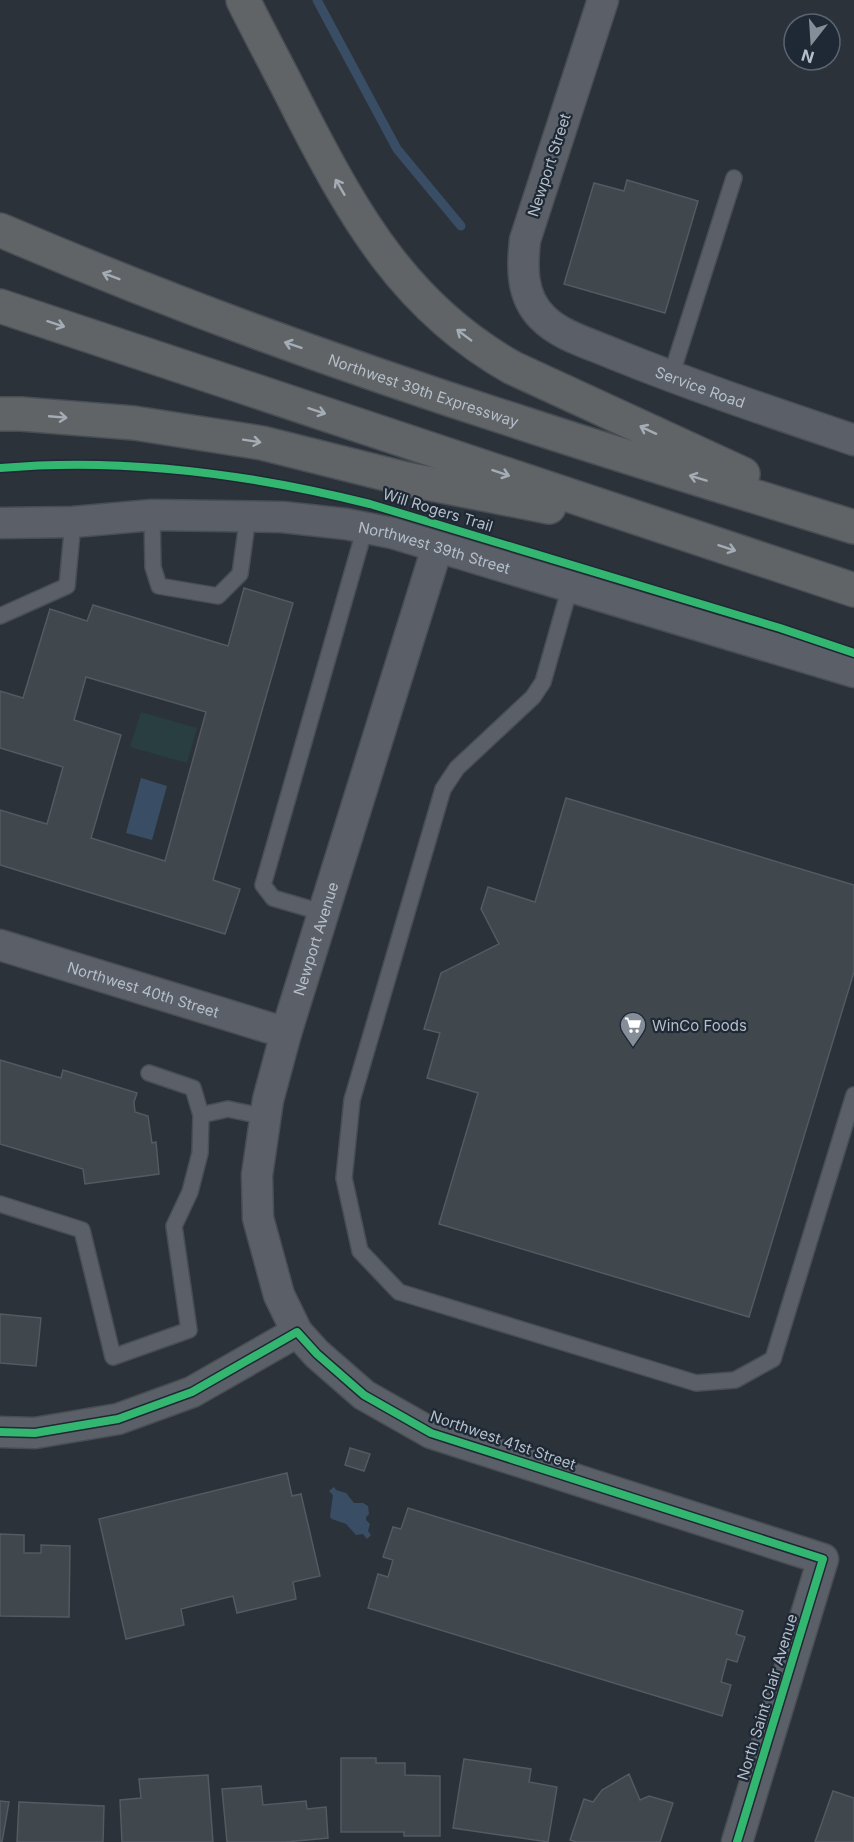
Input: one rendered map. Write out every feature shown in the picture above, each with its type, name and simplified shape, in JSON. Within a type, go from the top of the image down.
[{"type":"highway","points":[[243,0],[320,150],[359,219],[395,268],[444,320],[513,368],[854,526]]},
{"type":"highway","name":"Northwest 39th Expressway","points":[[0,230],[81,265],[263,335],[514,421],[854,526]]},
{"type":"highway","points":[[0,306],[854,590]]},
{"type":"highway","points":[[0,414],[134,423],[262,443],[406,479],[671,530]]},
{"type":"street","name":"Newport Street","points":[[552,326],[542,318],[526,292],[523,261],[525,240],[603,0]]},
{"type":"street","name":"Service Road","points":[[552,326],[671,376],[854,440]]},
{"type":"street","name":"Northwest 39th Street","points":[[0,523],[73,522],[152,515],[248,516],[282,517],[365,528],[392,533],[854,672]]},
{"type":"street","name":"Newport Avenue","points":[[297,1332],[279,1295],[258,1218],[257,1175],[268,1100],[286,1033],[437,548]]},
{"type":"street","name":"Northwest 40th Street","points":[[0,945],[286,1033]]},
{"type":"street","points":[[0,1432],[35,1433],[118,1419],[192,1392],[297,1332]]},
{"type":"street","name":"Northwest 41st Street","points":[[297,1332],[317,1354],[364,1395],[431,1433],[823,1559]]},
{"type":"street","name":"North Saint Clair Avenue","points":[[737,1842],[823,1559]]},
{"type":"lane","points":[[671,376],[734,178]]},
{"type":"lane","points":[[152,515],[153,567],[159,586],[218,596],[240,573],[248,516]]},
{"type":"lane","points":[[0,616],[67,586],[73,522]]},
{"type":"lane","points":[[324,913],[273,898],[263,885],[365,528]]},
{"type":"lane","points":[[570,587],[543,681],[534,697],[457,768],[443,789],[352,1100],[344,1179],[360,1251],[399,1292],[696,1383],[735,1380],[773,1359],[854,1095]]},
{"type":"lane","points":[[0,1204],[82,1230],[113,1357],[189,1330],[174,1226],[190,1192],[200,1153],[201,1115],[193,1088],[149,1073]]},
{"type":"lane","points":[[201,1115],[228,1109],[266,1117]]},
{"type":"green space","points":[[141,712],[197,728],[187,763],[130,747]]},
{"type":"water","points":[[141,778],[167,786],[152,840],[126,833]]},
{"type":"water","points":[[334,1487],[346,1493],[354,1503],[363,1503],[368,1506],[369,1514],[366,1520],[370,1524],[368,1531],[371,1535],[367,1539],[363,1534],[356,1535],[346,1524],[330,1517],[333,1495],[329,1491]]},
{"type":"building","points":[[627,180],[698,201],[665,313],[564,284],[594,183],[624,191]]},
{"type":"building","points":[[244,588],[293,603],[213,880],[240,889],[225,934],[0,865],[0,810],[47,824],[63,767],[0,748],[0,691],[23,698],[50,609],[87,621],[93,605],[228,646]],"holes":[[[86,677],[206,712],[165,861],[91,838],[121,735],[74,720]]]},
{"type":"building","name":"WinCo Foods","points":[[566,798],[854,885],[854,972],[749,1317],[439,1224],[478,1093],[427,1078],[440,1033],[424,1029],[441,973],[499,944],[481,909],[488,887],[535,902]]},
{"type":"building","points":[[0,1060],[61,1078],[63,1070],[137,1093],[134,1102],[135,1112],[148,1116],[152,1143],[156,1142],[159,1174],[85,1184],[83,1169],[0,1144]]},
{"type":"building","points":[[0,1314],[41,1318],[36,1366],[0,1363]]},
{"type":"building","points":[[350,1448],[370,1454],[364,1471],[345,1465]]},
{"type":"building","points":[[287,1473],[292,1496],[301,1494],[320,1576],[293,1582],[296,1599],[237,1613],[233,1596],[181,1609],[184,1625],[126,1639],[99,1519]]},
{"type":"building","points":[[408,1508],[743,1611],[736,1634],[745,1637],[737,1662],[727,1659],[721,1682],[731,1685],[722,1716],[368,1608],[378,1574],[388,1577],[393,1560],[383,1557],[393,1527],[401,1529]]},
{"type":"building","points":[[0,1534],[24,1535],[24,1553],[41,1553],[41,1545],[70,1546],[69,1617],[0,1616]]},
{"type":"building","points":[[341,1758],[376,1758],[376,1763],[405,1763],[405,1775],[440,1776],[440,1836],[404,1836],[404,1832],[341,1832]]},
{"type":"building","points":[[464,1759],[531,1769],[529,1782],[557,1787],[548,1842],[453,1828]]},
{"type":"building","points":[[629,1774],[640,1800],[649,1796],[673,1803],[660,1842],[576,1842],[570,1840],[584,1799],[593,1802],[602,1790]]},
{"type":"building","points":[[208,1775],[213,1842],[122,1842],[120,1800],[141,1798],[139,1779]]},
{"type":"building","points":[[261,1786],[263,1805],[306,1801],[307,1809],[326,1807],[328,1838],[286,1842],[227,1842],[222,1789]]},
{"type":"building","points":[[833,1791],[854,1798],[854,1842],[815,1842]]},
{"type":"building","points":[[0,1801],[9,1802],[2,1842],[0,1842]]},
{"type":"building","points":[[19,1802],[104,1806],[103,1842],[17,1842]]},
{"type":"waterway","points":[[317,0],[397,149],[461,226]]},
{"type":"cycle path","name":"Will Rogers Trail","points":[[0,468],[46,465],[139,467],[233,477],[325,493],[370,504],[780,628],[854,653]]},
{"type":"cycle path","points":[[0,1432],[35,1433],[118,1419],[192,1392],[297,1332],[317,1354],[364,1395],[431,1433],[823,1559],[737,1842]]},
{"type":"place","name":"WinCo Foods","points":[[633,1048]]}]
